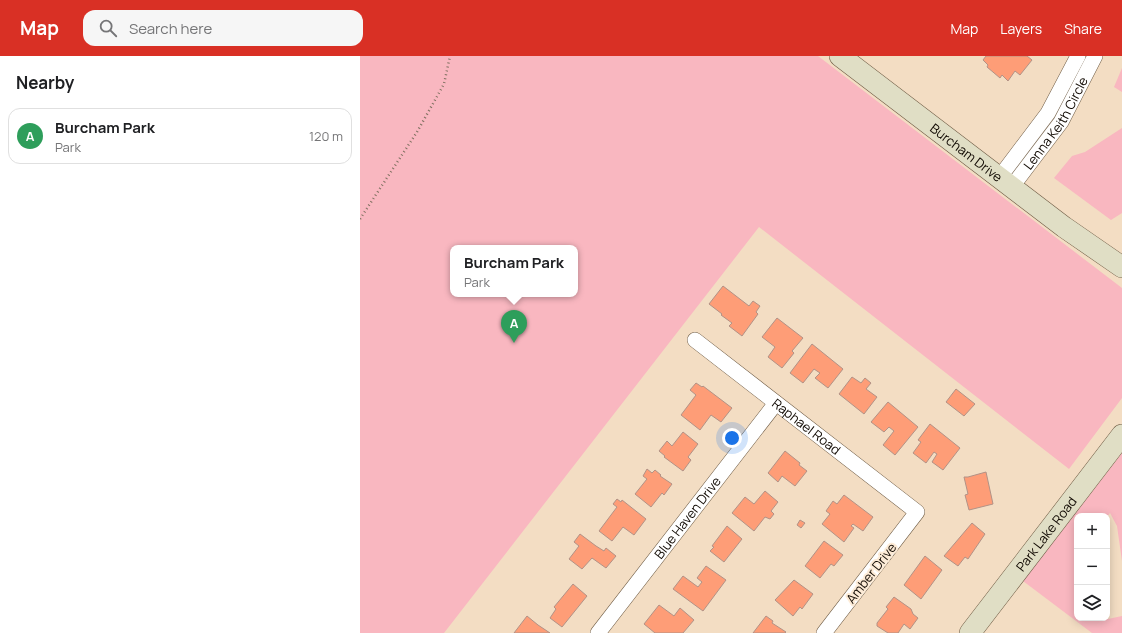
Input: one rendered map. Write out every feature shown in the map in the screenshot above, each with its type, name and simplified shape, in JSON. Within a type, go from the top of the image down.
[{"type":"street","name":"Burcham Drive","points":[[840,56],[1064,228],[1094,246],[1122,267]]},
{"type":"street","name":"Lenna Keith Circle","points":[[1005,183],[1048,113],[1078,56]]},
{"type":"street","name":"Lenna Keith Circle","points":[[1005,183],[1061,122],[1091,57]]},
{"type":"street","name":"Burcham Drive","points":[[1094,246],[1122,257]]},
{"type":"street","name":"Raphael Road","points":[[695,340],[917,512]]},
{"type":"street","name":"Blue Haven Drive","points":[[598,633],[776,402]]},
{"type":"street","name":"Park Lake Road","points":[[970,633],[1122,435]]},
{"type":"street","name":"Amber Drive","points":[[824,633],[917,512]]},
{"type":"path","points":[[360,219],[417,132],[444,84],[450,56]]},
{"type":"shaded area","points":[[360,56],[818,56],[1122,288],[1122,398],[1069,469],[759,227],[444,633],[360,633]]},
{"type":"shaded area","points":[[1122,68],[1122,92],[1114,87]]},
{"type":"shaded area","points":[[1122,128],[1122,213],[1111,220],[1054,178],[1072,156],[1085,152]]},
{"type":"shaded area","points":[[1122,453],[1122,561],[1117,526],[1110,513],[1076,513]]},
{"type":"shaded area","points":[[1074,515],[1074,619],[1023,581]]},
{"type":"shaded area","points":[[1122,616],[1122,633],[1092,633],[1076,621],[1110,621],[1110,619]]},
{"type":"building","points":[[986,56],[1027,56],[1032,60],[1020,75],[1015,71],[1008,81],[1002,75],[1000,78],[987,67],[988,65],[983,60]]},
{"type":"building","points":[[723,286],[749,306],[753,301],[760,306],[756,312],[758,314],[742,336],[729,326],[732,323],[709,304]]},
{"type":"building","points":[[777,318],[803,338],[792,351],[794,353],[782,368],[768,357],[775,347],[762,337]]},
{"type":"building","points":[[812,344],[843,369],[828,388],[815,378],[820,373],[814,369],[803,383],[790,373]]},
{"type":"building","points":[[852,377],[861,383],[865,378],[871,383],[866,389],[877,397],[864,414],[839,394]]},
{"type":"building","points":[[696,383],[702,387],[703,386],[732,408],[721,422],[711,415],[700,430],[681,415],[696,395],[690,390]]},
{"type":"building","points":[[956,389],[975,404],[964,416],[946,402]]},
{"type":"building","points":[[888,402],[918,427],[895,455],[883,445],[894,431],[889,427],[884,432],[871,422]]},
{"type":"building","points":[[930,424],[960,448],[943,470],[932,462],[937,454],[934,452],[926,463],[913,453],[921,442],[918,440]]},
{"type":"building","points":[[683,432],[698,444],[688,457],[691,460],[683,471],[664,457],[665,456],[659,451],[667,441],[672,446]]},
{"type":"building","points":[[785,451],[800,463],[799,465],[807,471],[795,486],[782,476],[778,482],[768,473]]},
{"type":"building","points":[[647,469],[652,473],[655,470],[661,475],[660,476],[672,484],[664,495],[662,493],[651,507],[635,494],[647,479],[643,476]]},
{"type":"building","points":[[986,472],[993,504],[969,510],[965,495],[968,494],[964,477]]},
{"type":"building","points":[[765,491],[778,502],[771,511],[774,514],[770,519],[765,517],[754,531],[732,513],[745,497],[754,504]]},
{"type":"building","points":[[844,495],[873,517],[863,531],[853,524],[851,526],[854,528],[844,542],[822,524],[830,514],[826,511],[833,501],[837,504]]},
{"type":"building","points":[[617,499],[621,502],[622,500],[646,519],[634,535],[623,527],[612,541],[599,531],[617,507],[613,504]]},
{"type":"building","points":[[800,520],[805,523],[801,528],[797,525]]},
{"type":"building","points":[[972,523],[985,534],[968,559],[965,557],[958,566],[944,556]]},
{"type":"building","points":[[727,526],[742,539],[724,562],[710,551]]},
{"type":"building","points":[[580,534],[604,551],[606,548],[616,556],[606,568],[592,558],[582,569],[569,559],[579,546],[574,542]]},
{"type":"building","points":[[824,541],[843,555],[834,566],[831,564],[820,578],[805,566]]},
{"type":"building","points":[[925,556],[942,570],[921,599],[904,585]]},
{"type":"building","points":[[706,566],[726,580],[703,611],[673,589],[683,576],[698,587],[702,582],[697,578]]},
{"type":"building","points":[[794,580],[813,594],[802,609],[800,607],[793,616],[775,600]]},
{"type":"building","points":[[573,584],[587,596],[562,627],[550,618],[556,609],[554,607]]},
{"type":"building","points":[[894,597],[911,609],[913,614],[918,618],[910,629],[904,624],[898,633],[888,633],[877,626],[877,623],[888,609],[886,607]]},
{"type":"building","points":[[659,605],[674,616],[680,608],[694,620],[683,633],[655,633],[644,624]]},
{"type":"building","points":[[527,616],[538,625],[550,633],[514,633]]},
{"type":"building","points":[[766,616],[773,621],[772,623],[786,632],[753,633]]},
{"type":"place","name":"Burcham Park","points":[[514,343]]}]
